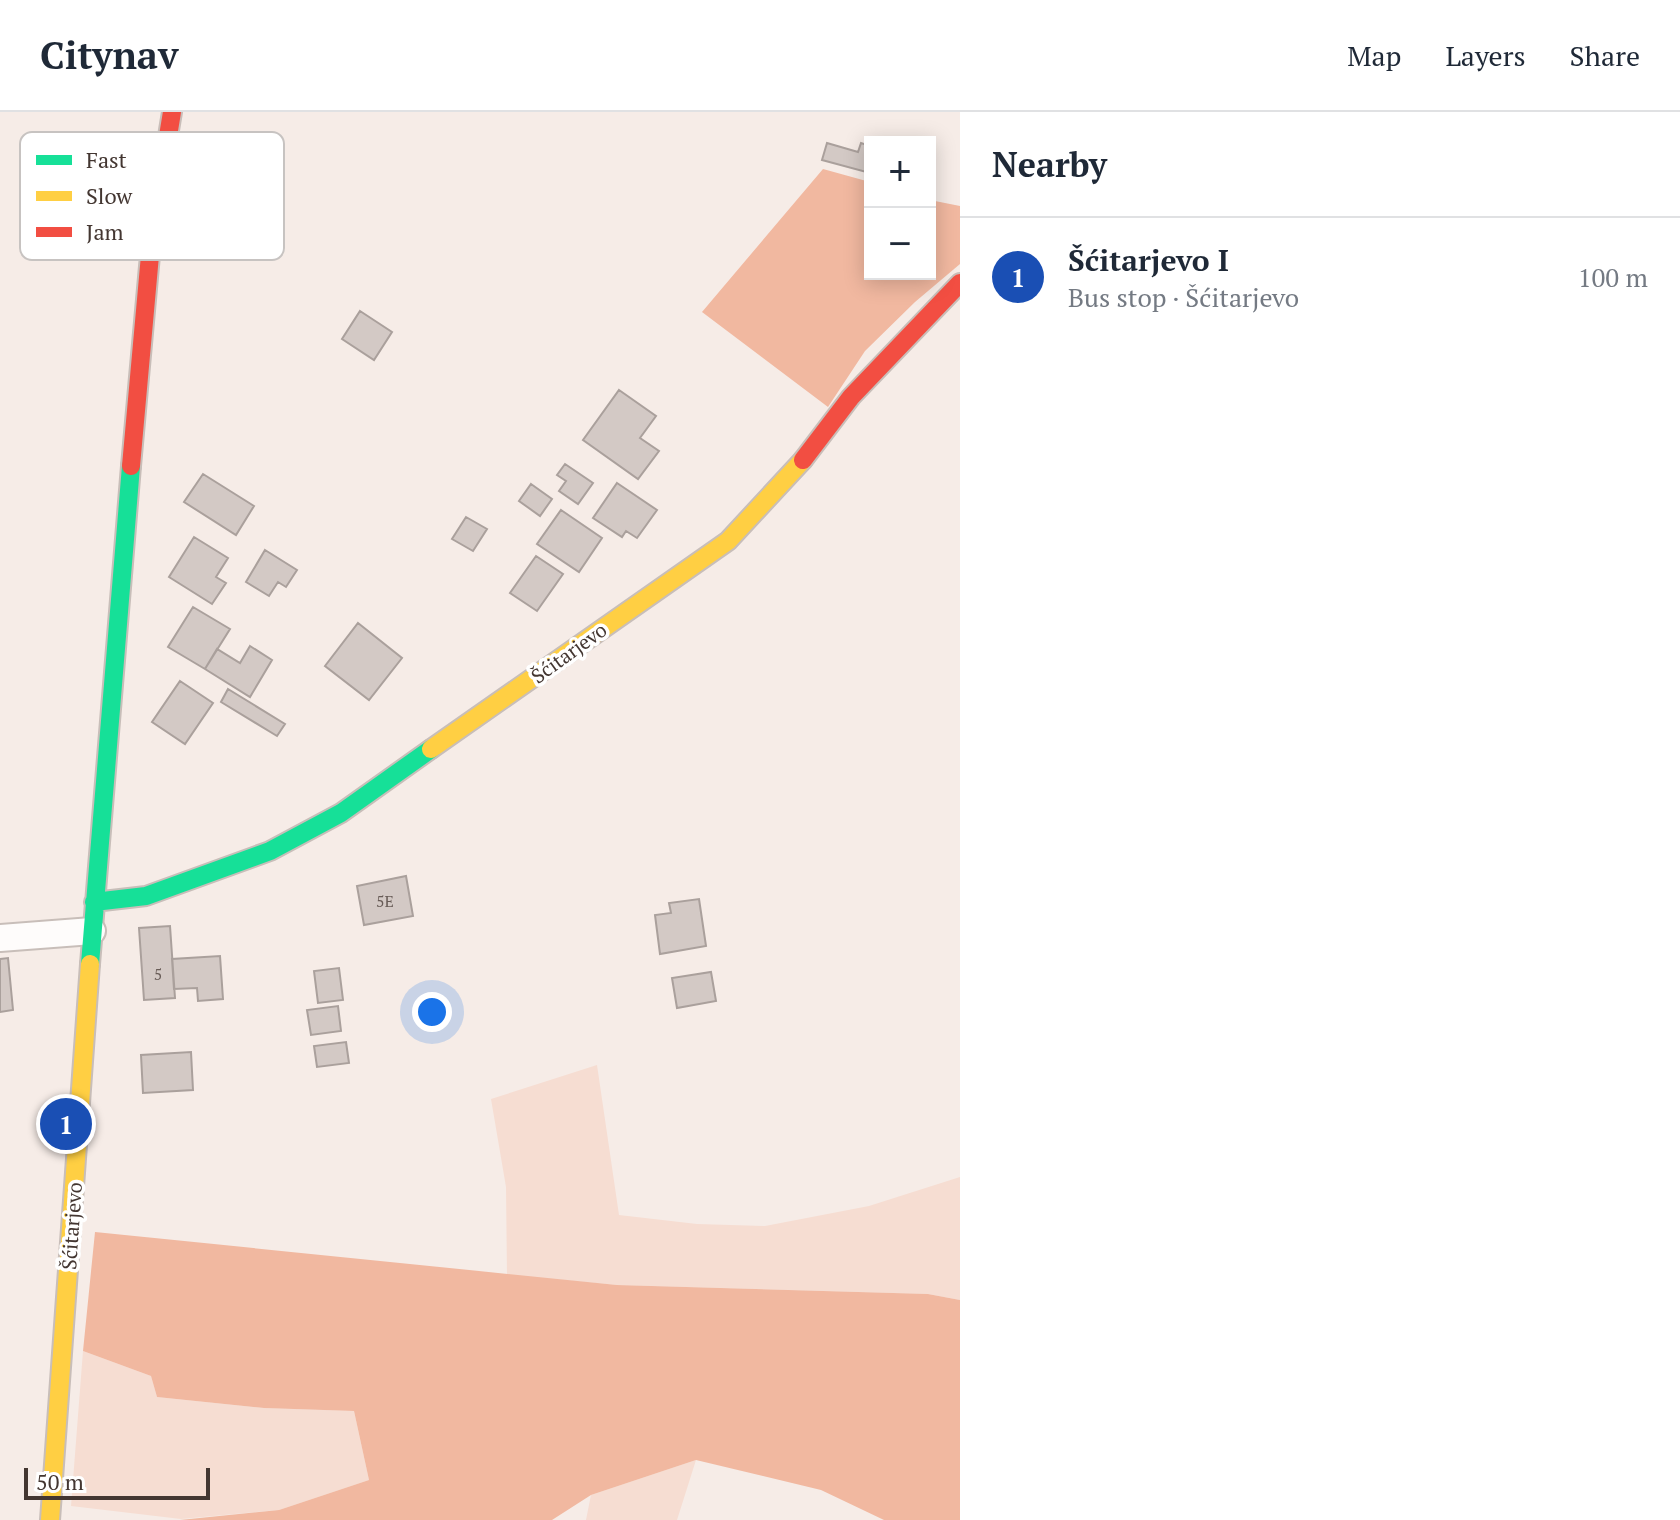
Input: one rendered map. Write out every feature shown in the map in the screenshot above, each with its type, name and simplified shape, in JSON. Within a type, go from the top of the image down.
[{"type":"main road","name":"Šćitarjevo","points":[[169,132],[172,112]]},
{"type":"main road","name":"Šćitarjevo","points":[[50,1520],[94,902],[149,260]]},
{"type":"main road","name":"Šćitarjevo","points":[[94,902],[146,896],[192,881],[270,851],[326,822],[728,541],[791,476],[851,397],[960,283]]},
{"type":"street","points":[[0,938],[92,931]]},
{"type":"shaded area","points":[[823,169],[864,180],[864,280],[936,280],[936,201],[960,206],[960,264],[865,351],[828,407],[702,312]]},
{"type":"shaded area","points":[[597,1065],[619,1215],[697,1224],[765,1226],[869,1206],[960,1177],[960,1300],[928,1294],[617,1285],[507,1275],[506,1187],[491,1099]]},
{"type":"shaded area","points":[[95,1232],[617,1285],[928,1294],[960,1300],[960,1520],[884,1520],[821,1490],[696,1460],[591,1495],[552,1520],[180,1520],[279,1510],[369,1480],[354,1411],[264,1408],[157,1397],[151,1376],[83,1351]]},
{"type":"shaded area","points":[[83,1351],[151,1376],[157,1397],[264,1408],[354,1411],[369,1480],[279,1510],[181,1519],[71,1506]]},
{"type":"shaded area","points":[[696,1460],[677,1520],[586,1520],[591,1495]]},
{"type":"building","points":[[827,143],[858,152],[861,143],[864,144],[864,171],[822,160]]},
{"type":"building","points":[[360,311],[392,332],[374,360],[342,339]]},
{"type":"building","points":[[619,390],[656,416],[640,438],[659,451],[638,479],[583,440]]},
{"type":"building","points":[[565,464],[593,483],[578,504],[559,491],[566,481],[557,475]]},
{"type":"building","points":[[203,474],[254,506],[236,535],[184,502]]},
{"type":"building","points":[[617,483],[657,510],[637,538],[626,531],[622,537],[593,518]]},
{"type":"building","points":[[531,484],[552,499],[540,516],[519,501]]},
{"type":"building","points":[[561,510],[602,538],[579,572],[537,544]]},
{"type":"building","points":[[466,517],[487,529],[473,551],[452,539]]},
{"type":"building","points":[[194,537],[228,558],[216,577],[226,583],[212,604],[169,577]]},
{"type":"building","points":[[265,550],[297,570],[286,587],[278,582],[269,596],[246,582]]},
{"type":"building","points":[[536,556],[563,574],[537,611],[510,593]]},
{"type":"building","points":[[193,607],[230,629],[205,669],[168,647]]},
{"type":"building","points":[[358,623],[402,658],[369,700],[325,666]]},
{"type":"building","points":[[250,646],[272,660],[250,697],[205,669],[217,649],[240,663]]},
{"type":"building","points":[[180,681],[213,703],[185,744],[152,722]]},
{"type":"building","points":[[228,689],[285,724],[277,736],[221,702]]},
{"type":"building","points":[[406,876],[413,916],[364,925],[357,886]]},
{"type":"building","points":[[699,899],[706,946],[660,954],[655,915],[671,913],[669,903]]},
{"type":"building","points":[[170,926],[175,998],[144,1000],[139,928]]},
{"type":"building","points":[[220,956],[223,999],[198,1001],[197,988],[174,989],[172,959]]},
{"type":"building","points":[[8,958],[13,1010],[0,1012],[0,959]]},
{"type":"building","points":[[339,968],[343,1000],[318,1003],[314,971]]},
{"type":"building","points":[[711,972],[716,1001],[677,1008],[672,978]]},
{"type":"building","points":[[338,1006],[341,1031],[311,1035],[307,1010]]},
{"type":"building","points":[[346,1042],[349,1063],[317,1067],[314,1046]]},
{"type":"building","points":[[191,1052],[193,1090],[143,1093],[141,1055]]},
{"type":"traffic: fast","points":[[90,964],[131,466]]},
{"type":"traffic: fast","points":[[94,902],[146,896],[270,851],[341,813],[431,749]]},
{"type":"traffic: slow","points":[[431,749],[728,541],[803,460]]},
{"type":"traffic: slow","points":[[50,1520],[90,964]]},
{"type":"traffic: jam","points":[[169,132],[172,112]]},
{"type":"traffic: jam","points":[[131,466],[150,260]]},
{"type":"traffic: jam","points":[[803,460],[851,397],[960,283]]},
{"type":"place","name":"Šćitarjevo I","points":[[66,1124]]}]
